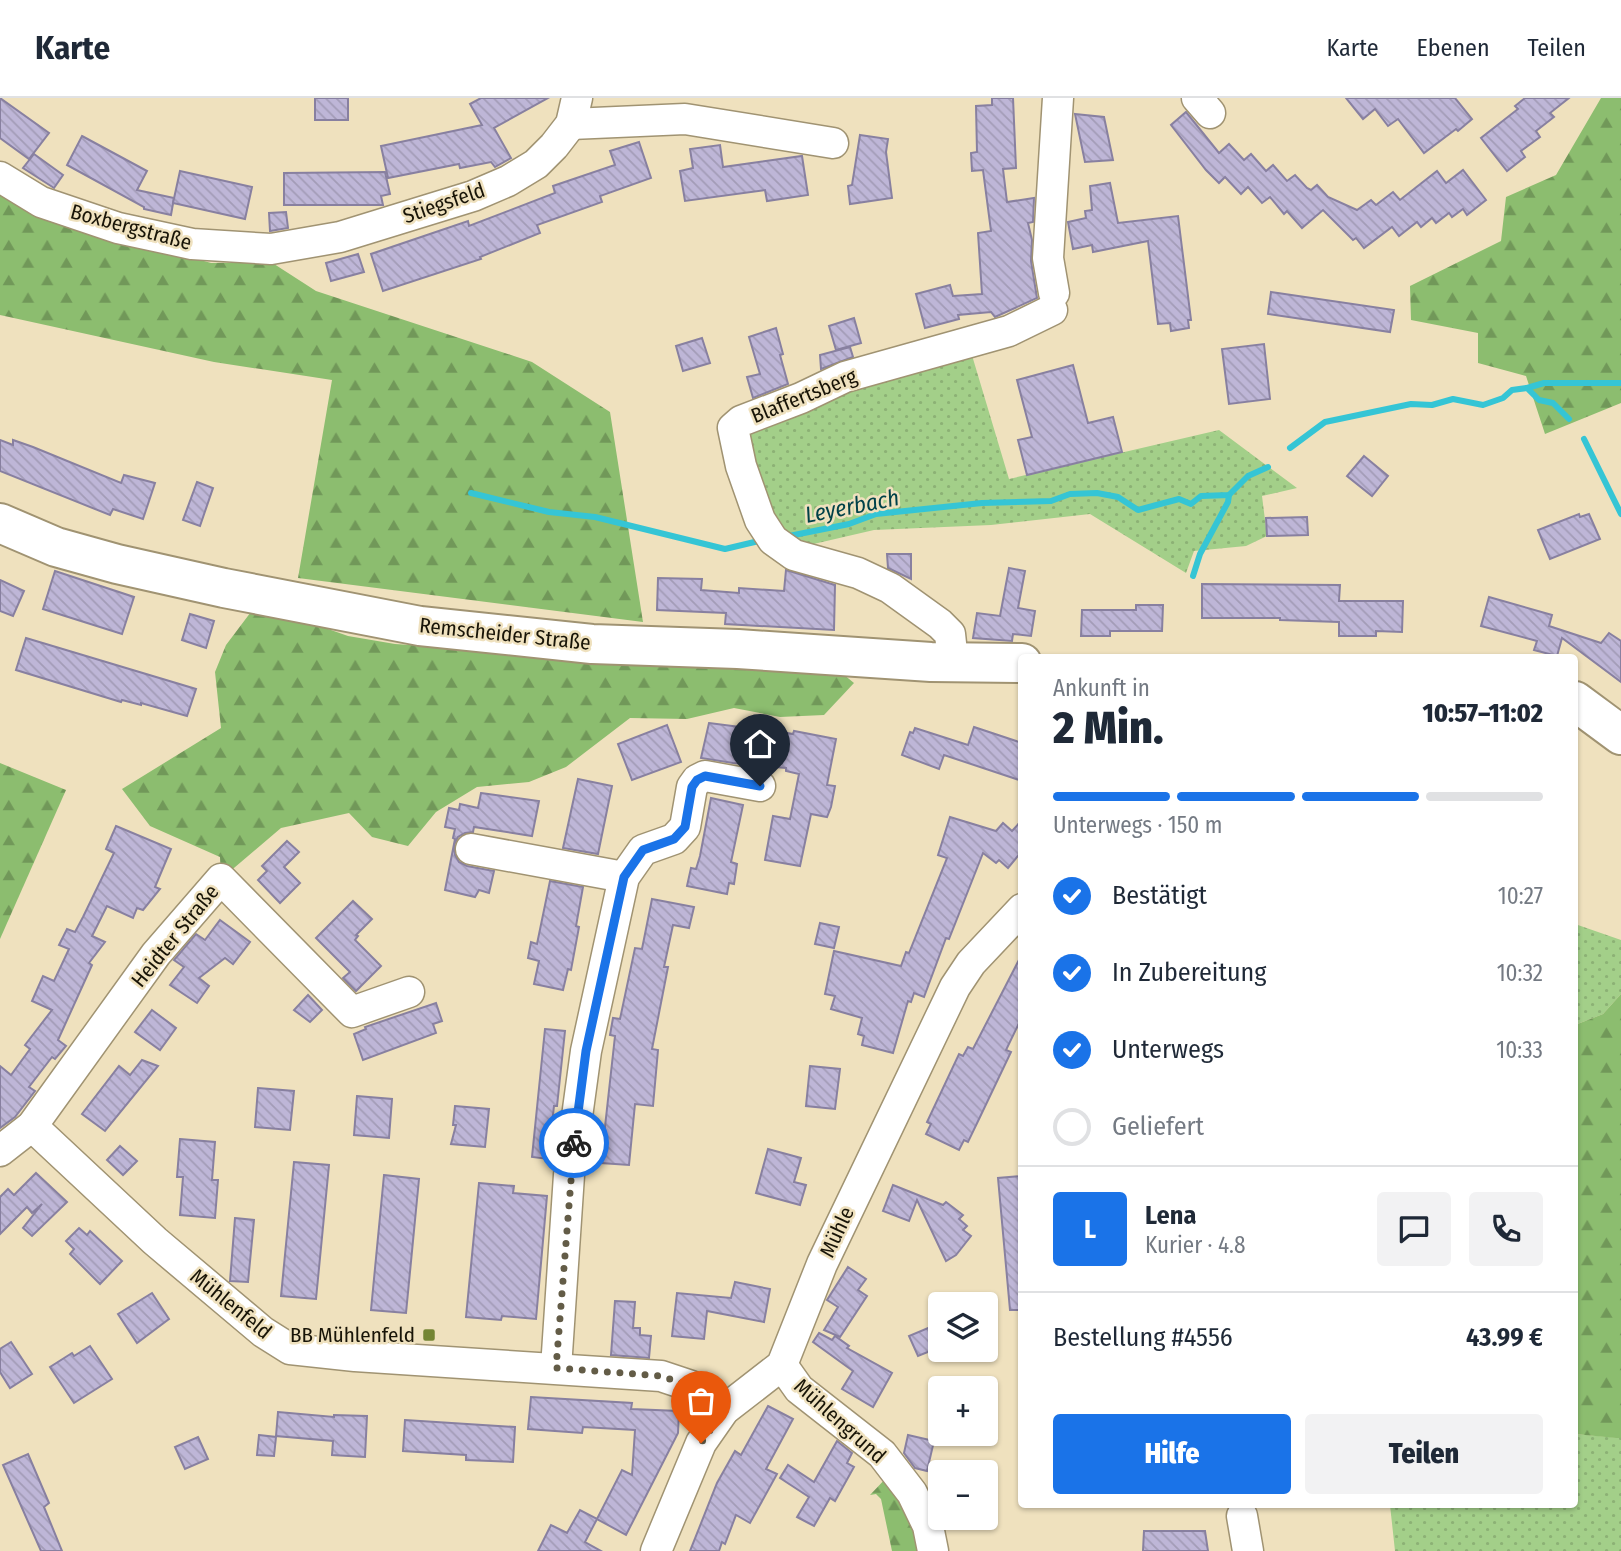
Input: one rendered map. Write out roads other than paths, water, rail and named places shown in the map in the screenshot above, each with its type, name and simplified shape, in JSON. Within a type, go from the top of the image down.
[{"type":"main road","name":"Remscheider Straße","points":[[0,523],[56,547],[117,564],[224,588],[420,625],[592,644],[1018,663]]},
{"type":"main road","points":[[1578,703],[1614,729]]},
{"type":"street","name":"Blaffertsberg","points":[[953,662],[950,634],[890,588],[858,573],[794,555],[774,540],[741,466],[733,428],[741,421],[801,398],[845,377],[1009,331],[1053,301],[1048,258],[1058,98]]},
{"type":"street","points":[[574,111],[685,119],[833,143]]},
{"type":"street","name":"Stiegsfeld","points":[[271,249],[340,237],[473,195],[508,181],[536,164],[574,111]]},
{"type":"street","name":"Boxbergstraße","points":[[0,177],[41,202],[118,228],[192,244],[271,249]]},
{"type":"street","points":[[556,1368],[569,1175],[586,1051],[624,877],[643,850],[674,839],[685,827],[692,787],[697,780],[705,776],[760,786]]},
{"type":"street","points":[[471,849],[624,877]]},
{"type":"street","name":"Heidter Straße","points":[[0,1151],[32,1126],[156,954],[221,879],[352,1012],[409,992]]},
{"type":"street","name":"Mühle","points":[[782,1365],[822,1264],[956,986],[971,963],[1018,913]]},
{"type":"street","name":"Mühlenfeld","points":[[32,1126],[155,1241],[263,1332],[290,1349],[355,1356],[661,1376],[691,1386],[724,1410]]},
{"type":"street","points":[[656,1551],[701,1443],[724,1410],[782,1365]]},
{"type":"street","name":"Mühlengrund","points":[[782,1365],[799,1389],[882,1454],[912,1493],[928,1526],[933,1551]]},
{"type":"street","points":[[1242,1516],[1248,1551]]},
{"type":"waterway","points":[[1527,388],[1544,383],[1621,383]]},
{"type":"waterway","name":"Leyerbach","points":[[1290,448],[1325,422],[1411,404],[1432,405],[1453,399],[1483,405],[1503,398],[1512,390],[1527,388],[1539,400],[1553,403],[1569,419]]},
{"type":"waterway","name":"Leyerbach","points":[[1584,439],[1621,514]]},
{"type":"waterway","name":"Leyerbach","points":[[784,537],[849,524],[876,514],[982,503],[1051,501],[1070,494],[1097,493],[1118,497],[1138,510],[1179,499],[1191,504],[1201,496],[1229,495],[1248,476],[1268,467]]},
{"type":"waterway","name":"Leyerbach","points":[[471,493],[549,512],[595,517],[725,549],[763,540]]},
{"type":"waterway","points":[[1193,576],[1200,554],[1228,502],[1229,495]]},
{"type":"place","name":"BB Mühlenfeld","points":[[429,1335]]}]
